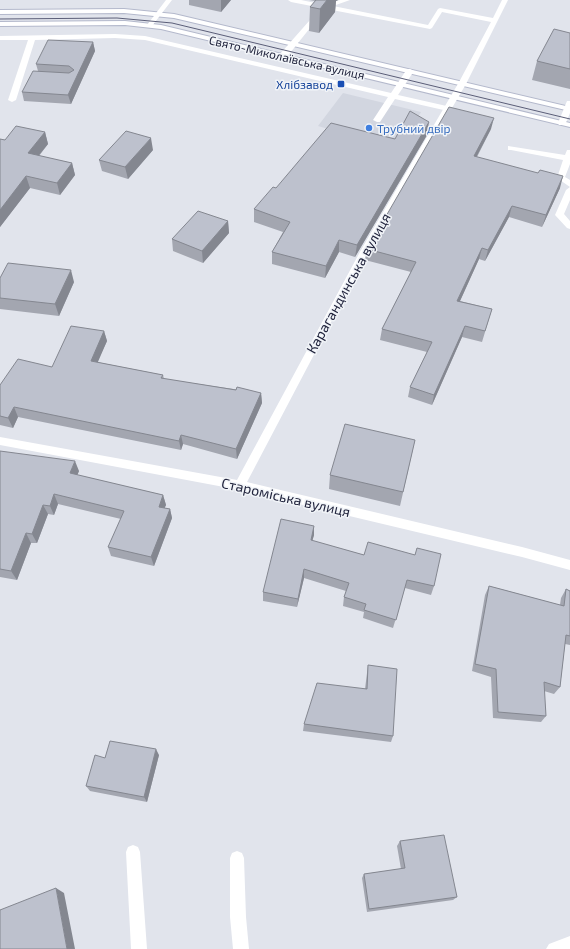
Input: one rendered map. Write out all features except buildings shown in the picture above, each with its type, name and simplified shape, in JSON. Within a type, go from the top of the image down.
[{"type":"main road","points":[[150,25],[169,0]]},
{"type":"main road","points":[[291,0],[324,3],[430,27],[440,10],[495,21]]},
{"type":"main road","points":[[283,56],[324,3],[348,0]]},
{"type":"main road","name":"Карагандинська вулиця","points":[[240,485],[364,250],[448,109],[505,0]]},
{"type":"main road","name":"Свято-Миколаївська вулиця","points":[[0,12],[124,11],[174,16],[462,84],[569,107]]},
{"type":"main road","name":"Свято-Миколаївська вулиця","points":[[0,24],[126,23],[150,25],[566,124]]},
{"type":"main road","points":[[0,38],[115,36],[145,38],[448,109]]},
{"type":"main road","points":[[12,100],[23,76],[32,37]]},
{"type":"main road","points":[[377,120],[410,71]]},
{"type":"main road","points":[[566,124],[569,107]]},
{"type":"main road","points":[[511,148],[569,155],[561,178],[570,184]]},
{"type":"main road","points":[[570,190],[559,215],[570,226]]},
{"type":"main road","name":"Староміська вулиця","points":[[0,441],[240,485],[522,552],[570,565]]},
{"type":"main road","points":[[133,852],[139,949]]},
{"type":"main road","points":[[237,858],[238,917],[241,949]]},
{"type":"main road","points":[[554,949],[570,944]]},
{"type":"shaded area","name":"Трубний двір","points":[[343,93],[421,112],[398,153],[346,134],[318,126]]},
{"type":"tram line","points":[[0,19],[117,18],[172,23],[570,119]]},
{"type":"place","name":"Хлібзавод","points":[[341,84]]},
{"type":"place","name":"Трубний двір","points":[[369,128]]}]
